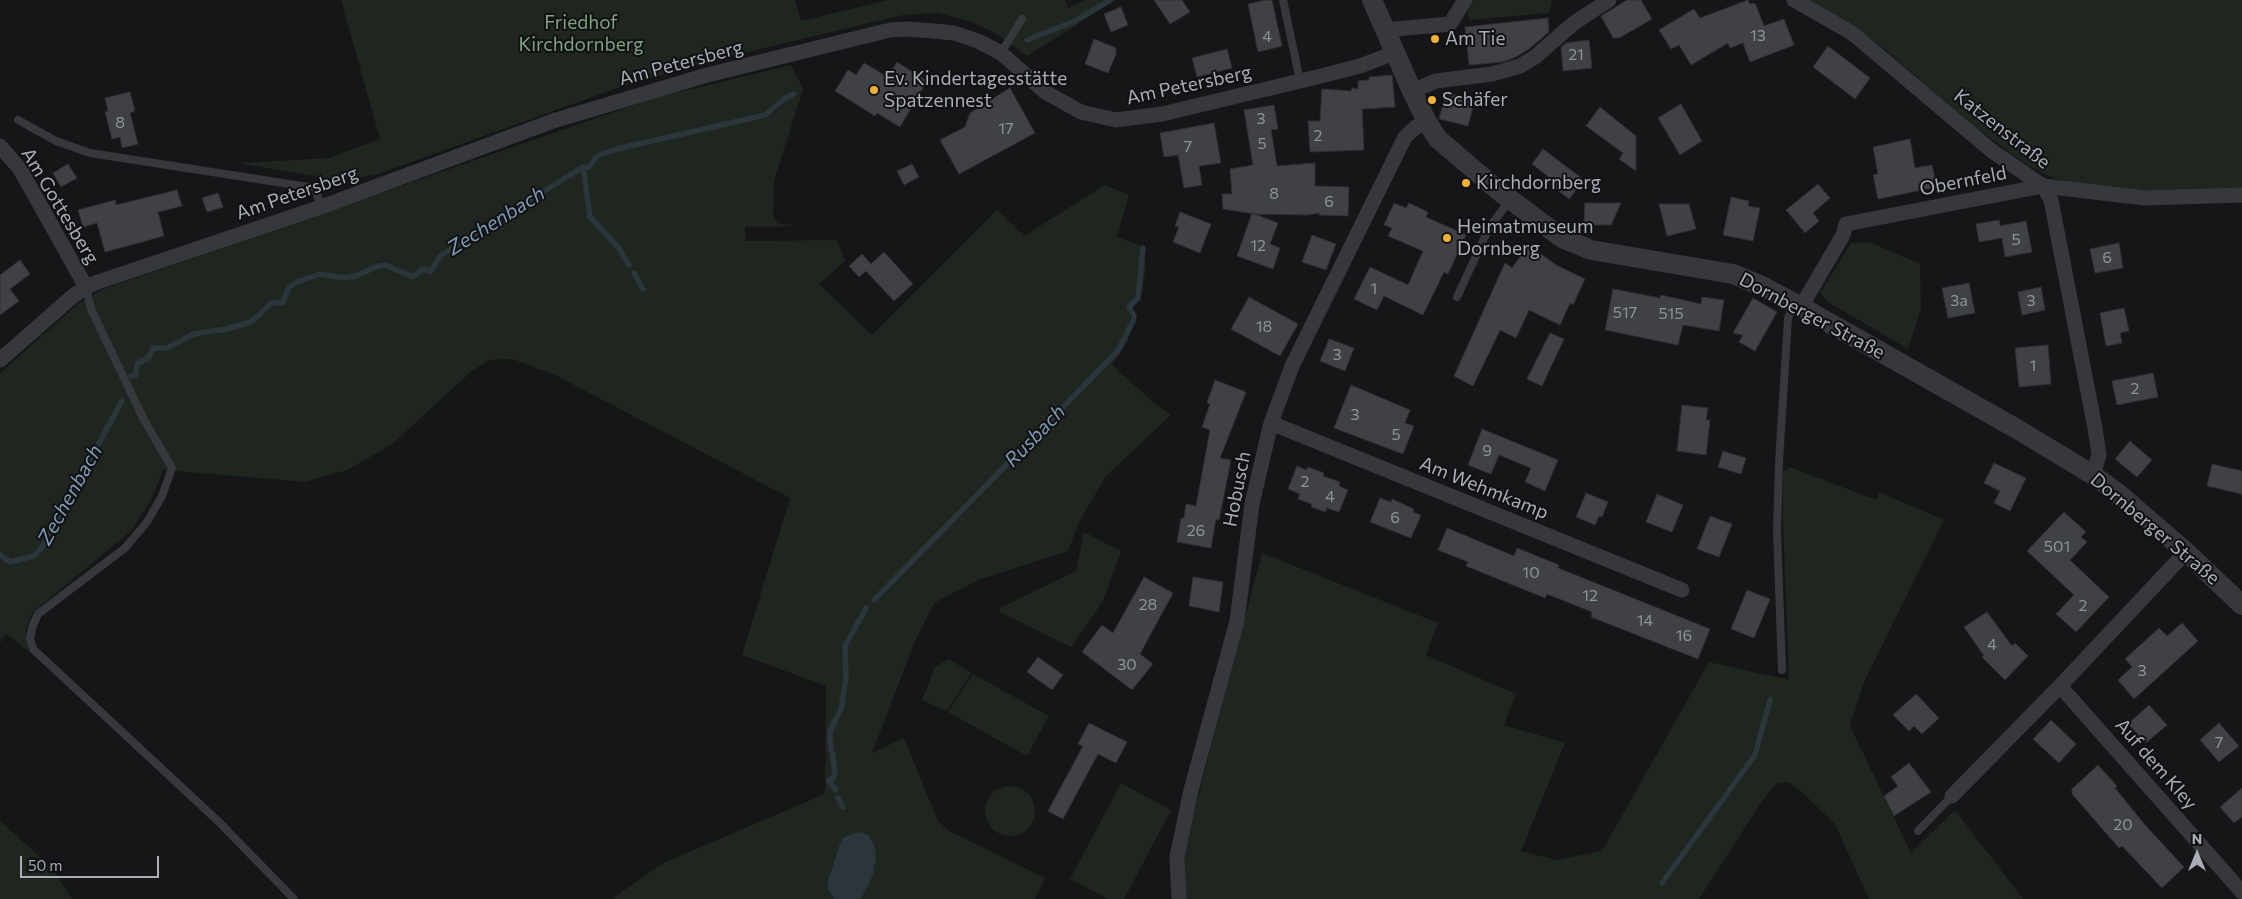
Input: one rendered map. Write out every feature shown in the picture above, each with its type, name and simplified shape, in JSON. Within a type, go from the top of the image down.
[{"type":"street","name":"Dornberger Straße","points":[[1372,0],[1412,91],[1427,122],[1438,139],[1452,153],[1562,238],[1591,250],[1695,266],[1733,274],[1798,304],[2017,429],[2093,475],[2119,494],[2186,552],[2242,605]]},
{"type":"street","points":[[1384,30],[1450,24],[1466,0]]},
{"type":"street","points":[[1412,91],[1436,81],[1492,74],[1520,66],[1535,57],[1574,23],[1609,0]]},
{"type":"street","name":"Katzenstraße","points":[[1794,0],[1852,33],[1992,151],[2043,186],[2051,200],[2095,428],[2098,455],[2093,475]]},
{"type":"street","name":"Am Petersberg","points":[[0,360],[86,287],[321,206],[553,121],[643,93],[890,30],[907,28],[954,34],[978,41],[1002,53],[1045,92],[1082,112],[1116,120],[1162,114],[1300,82],[1360,66],[1394,53]]},
{"type":"street","name":"Hobusch","points":[[1179,899],[1177,857],[1191,790],[1237,621],[1252,504],[1271,423],[1292,366],[1405,137],[1416,127],[1427,122]]},
{"type":"street","name":"Am Gottesberg","points":[[0,146],[20,169],[86,287]]},
{"type":"street","name":"Obernfeld","points":[[1798,304],[1843,235],[1846,224],[2043,186],[2145,198],[2242,195]]},
{"type":"street","name":"Am Wehmkamp","points":[[1271,423],[1682,590]]},
{"type":"street","points":[[1952,796],[2060,686],[2186,552]]},
{"type":"street","name":"Auf dem Kley","points":[[2060,686],[2242,892]]},
{"type":"lane","points":[[1283,0],[1300,82]]},
{"type":"lane","points":[[1002,53],[1022,19]]},
{"type":"lane","points":[[18,120],[56,141],[90,153],[315,188],[321,206]]},
{"type":"lane","points":[[1457,297],[1488,228],[1510,199]]},
{"type":"lane","points":[[86,287],[91,309],[144,420],[172,468],[162,496],[147,522],[125,548],[38,614],[32,626],[30,638],[33,649],[220,822],[294,899]]},
{"type":"lane","points":[[1782,670],[1777,531],[1779,462],[1788,318],[1798,304]]},
{"type":"lane","points":[[1918,831],[1952,796]]},
{"type":"green space","name":"Friedhof Kirchdornberg","points":[[341,0],[795,0],[801,21],[888,0],[1065,0],[1068,8],[1085,0],[1116,0],[1027,56],[995,33],[973,22],[938,13],[903,15],[760,49],[626,85],[375,175],[338,180],[238,163],[329,158],[380,139]]},
{"type":"green space","points":[[1476,0],[1552,0],[1549,13],[1469,20],[1468,12],[1472,2]]},
{"type":"green space","points":[[1806,0],[2242,0],[2242,188],[2161,192],[2079,186],[2053,178],[2027,165],[1971,124],[1882,47],[1857,28]]},
{"type":"green space","points":[[791,65],[803,89],[774,181],[773,215],[777,223],[795,226],[745,227],[745,241],[837,240],[845,261],[819,284],[872,335],[997,210],[1024,236],[1105,185],[1129,195],[1117,237],[1145,247],[1145,273],[1141,297],[1131,305],[1128,340],[1112,365],[1155,404],[1171,415],[1106,476],[1079,522],[1068,551],[978,580],[934,603],[915,641],[872,753],[904,738],[938,821],[949,831],[1045,878],[1035,899],[612,899],[663,863],[825,794],[826,686],[742,655],[790,498],[557,376],[513,359],[489,360],[473,370],[391,445],[347,470],[305,482],[163,470],[151,500],[131,531],[32,613],[26,630],[28,651],[6,634],[0,643],[0,373],[80,302],[101,290],[654,98]]},
{"type":"green space","points":[[1870,242],[1920,264],[1921,308],[1908,349],[1828,302],[1820,293],[1851,243]]},
{"type":"green space","points":[[1790,467],[1876,500],[1879,492],[1944,520],[1864,682],[1850,726],[1911,853],[1955,810],[2023,899],[1869,899],[1835,824],[1802,792],[1788,782],[1776,784],[1760,804],[1699,899],[1186,899],[1184,860],[1188,835],[1262,553],[1438,623],[1426,655],[1516,694],[1504,725],[1565,743],[1521,851],[1557,860],[1602,851],[1709,662],[1789,680],[1783,472]]},
{"type":"green space","points":[[1084,532],[1121,551],[1103,601],[1071,647],[1000,612],[1000,608],[1076,571]]},
{"type":"green space","points":[[949,659],[971,673],[947,711],[922,700],[935,667]]},
{"type":"green space","points":[[973,674],[1049,716],[1027,756],[948,712]]},
{"type":"green space","points":[[1121,783],[1171,810],[1124,899],[1108,899],[1070,879]]},
{"type":"green space","points":[[1010,786],[1020,788],[1028,793],[1033,801],[1035,811],[1033,821],[1028,829],[1020,834],[1010,836],[1000,834],[992,829],[987,821],[985,811],[987,801],[992,793],[1000,788]]},
{"type":"green space","points":[[0,821],[51,867],[72,899],[0,899]]},
{"type":"shaded area","points":[[859,832],[868,835],[874,845],[876,856],[873,875],[861,899],[834,899],[828,889],[828,881],[841,841],[844,837]]},
{"type":"building","points":[[1154,0],[1182,0],[1190,12],[1170,24]]},
{"type":"building","points":[[1272,0],[1282,46],[1258,52],[1248,4]]},
{"type":"building","points":[[1627,0],[1641,0],[1652,19],[1619,38],[1613,38],[1601,16]]},
{"type":"building","points":[[1748,0],[1750,4],[1755,3],[1764,26],[1784,19],[1794,45],[1750,62],[1743,43],[1730,48],[1728,43],[1691,65],[1679,45],[1671,49],[1659,30],[1694,9],[1700,18]]},
{"type":"building","points":[[1121,7],[1128,25],[1111,32],[1104,14]]},
{"type":"building","points":[[1548,18],[1549,32],[1516,57],[1502,62],[1469,65],[1465,27]]},
{"type":"building","points":[[1094,39],[1116,48],[1116,54],[1108,73],[1085,64]]},
{"type":"building","points":[[1589,40],[1592,68],[1563,71],[1561,47],[1566,43]]},
{"type":"building","points":[[1828,46],[1870,78],[1855,99],[1813,67]]},
{"type":"building","points":[[1227,49],[1232,68],[1197,77],[1192,58]]},
{"type":"building","points":[[897,62],[927,81],[900,127],[877,113],[875,116],[835,91],[848,70],[856,75],[864,63],[888,77]]},
{"type":"building","points":[[1392,75],[1395,107],[1362,109],[1364,150],[1310,152],[1308,121],[1320,121],[1322,89],[1351,91],[1352,88],[1358,89],[1358,81],[1369,80],[1369,77]]},
{"type":"building","points":[[1010,88],[1035,133],[959,174],[940,140],[965,127],[970,113]]},
{"type":"building","points":[[130,92],[135,111],[130,113],[138,144],[122,148],[120,137],[112,139],[105,112],[108,111],[105,98]]},
{"type":"building","points":[[1446,93],[1475,99],[1468,126],[1439,119]]},
{"type":"building","points":[[1681,104],[1702,141],[1680,155],[1658,118]]},
{"type":"building","points":[[1274,105],[1278,129],[1271,130],[1277,166],[1315,163],[1315,186],[1349,187],[1348,216],[1319,215],[1320,213],[1307,215],[1255,214],[1223,209],[1222,194],[1232,194],[1230,169],[1253,165],[1244,110]]},
{"type":"building","points":[[1600,107],[1636,136],[1636,171],[1619,159],[1623,153],[1586,126]]},
{"type":"building","points":[[1214,123],[1221,163],[1199,166],[1202,185],[1184,188],[1178,155],[1164,157],[1160,133]]},
{"type":"building","points":[[1910,139],[1915,168],[1932,165],[1937,187],[1878,199],[1873,175],[1878,174],[1873,147]]},
{"type":"building","points":[[1543,149],[1584,180],[1569,199],[1551,185],[1554,181],[1532,164]]},
{"type":"building","points":[[68,164],[77,178],[61,187],[53,173]]},
{"type":"building","points":[[912,164],[919,177],[904,185],[897,171]]},
{"type":"building","points":[[1818,184],[1830,198],[1813,213],[1819,221],[1805,233],[1786,210]]},
{"type":"building","points":[[177,190],[182,206],[158,212],[164,236],[105,252],[97,223],[83,227],[78,210],[115,200],[116,205]]},
{"type":"building","points":[[218,193],[223,207],[207,212],[202,198]]},
{"type":"building","points":[[1731,197],[1749,201],[1748,206],[1760,208],[1753,241],[1723,235]]},
{"type":"building","points":[[1394,203],[1406,208],[1409,203],[1428,212],[1426,217],[1466,235],[1448,274],[1444,272],[1423,315],[1384,296],[1377,310],[1354,299],[1370,267],[1408,285],[1423,251],[1388,236],[1392,228],[1384,225]]},
{"type":"building","points":[[1585,203],[1621,203],[1611,225],[1584,225]]},
{"type":"building","points":[[1659,204],[1689,204],[1696,229],[1667,236]]},
{"type":"building","points":[[1180,212],[1211,224],[1200,253],[1173,242],[1179,227],[1175,226]]},
{"type":"building","points":[[1252,213],[1278,223],[1270,244],[1280,248],[1273,269],[1237,256]]},
{"type":"building","points":[[1999,220],[2000,226],[2026,221],[2032,252],[2005,257],[2002,238],[1979,242],[1976,224]]},
{"type":"building","points":[[1312,235],[1336,244],[1326,270],[1302,262]]},
{"type":"building","points":[[2119,243],[2123,268],[2095,273],[2090,249]]},
{"type":"building","points":[[1529,245],[1556,265],[1585,279],[1573,305],[1570,303],[1560,325],[1529,310],[1516,338],[1500,330],[1473,386],[1454,376],[1505,263],[1512,268]]},
{"type":"building","points":[[884,252],[913,284],[894,301],[866,271],[859,277],[849,266],[862,254],[871,264]]},
{"type":"building","points":[[20,260],[30,274],[10,289],[19,301],[0,315],[0,275]]},
{"type":"building","points":[[1969,283],[1975,313],[1948,318],[1942,288]]},
{"type":"building","points":[[2041,287],[2045,310],[2022,315],[2018,292]]},
{"type":"building","points":[[1613,289],[1660,298],[1661,295],[1701,304],[1702,297],[1724,300],[1719,331],[1683,325],[1678,345],[1605,330]]},
{"type":"building","points":[[1249,297],[1298,324],[1280,356],[1231,329]]},
{"type":"building","points":[[1753,298],[1777,312],[1755,351],[1739,342],[1743,335],[1733,333]]},
{"type":"building","points":[[2124,308],[2129,331],[2120,333],[2122,343],[2106,346],[2100,313]]},
{"type":"building","points":[[1550,333],[1564,339],[1542,386],[1527,379]]},
{"type":"building","points":[[1329,339],[1354,348],[1345,371],[1320,361]]},
{"type":"building","points":[[2048,345],[2051,384],[2019,387],[2015,348]]},
{"type":"building","points":[[2153,373],[2158,397],[2117,405],[2112,381]]},
{"type":"building","points":[[1215,380],[1246,392],[1220,458],[1231,460],[1219,520],[1216,519],[1211,548],[1177,542],[1181,518],[1184,518],[1186,504],[1196,506],[1210,430],[1202,427],[1210,404],[1207,403]]},
{"type":"building","points":[[1351,385],[1410,410],[1405,423],[1414,426],[1403,454],[1334,428]]},
{"type":"building","points":[[1682,405],[1708,408],[1706,420],[1710,420],[1706,455],[1677,451]]},
{"type":"building","points":[[1482,429],[1558,460],[1545,491],[1525,482],[1531,468],[1499,455],[1491,474],[1468,465]]},
{"type":"building","points":[[2130,441],[2152,460],[2137,477],[2115,459]]},
{"type":"building","points":[[1723,451],[1746,458],[1741,474],[1718,467]]},
{"type":"building","points":[[1994,463],[2026,478],[2010,511],[1994,503],[2000,491],[1984,483]]},
{"type":"building","points":[[2212,464],[2242,471],[2242,494],[2207,486]]},
{"type":"building","points":[[1297,466],[1306,470],[1308,467],[1324,473],[1323,476],[1340,482],[1339,486],[1348,490],[1339,512],[1327,508],[1325,512],[1311,507],[1312,504],[1298,499],[1300,494],[1288,489]]},
{"type":"building","points":[[1586,493],[1608,502],[1602,517],[1599,516],[1595,525],[1576,517]]},
{"type":"building","points":[[1657,494],[1683,505],[1672,532],[1646,522]]},
{"type":"building","points":[[1380,498],[1391,502],[1392,499],[1414,509],[1413,512],[1421,515],[1411,538],[1370,522]]},
{"type":"building","points":[[2064,512],[2086,532],[2081,537],[2087,542],[2070,560],[2109,597],[2076,632],[2056,614],[2074,595],[2027,551]]},
{"type":"building","points":[[1710,516],[1732,524],[1719,557],[1697,549]]},
{"type":"building","points":[[1447,528],[1514,556],[1517,548],[1559,565],[1558,568],[1710,629],[1698,659],[1591,617],[1592,612],[1547,594],[1545,598],[1466,566],[1468,562],[1438,550]]},
{"type":"building","points":[[1144,577],[1173,593],[1140,654],[1153,664],[1132,690],[1082,652],[1102,625],[1113,633]]},
{"type":"building","points":[[1193,577],[1223,582],[1219,612],[1189,606]]},
{"type":"building","points":[[1747,590],[1770,599],[1754,638],[1731,629]]},
{"type":"building","points":[[1987,612],[2012,646],[2015,643],[2028,656],[2005,680],[1982,657],[1984,656],[1964,627]]},
{"type":"building","points":[[2182,623],[2198,641],[2134,699],[2118,680],[2132,667],[2125,659],[2159,628],[2167,636]]},
{"type":"building","points":[[1038,657],[1063,675],[1052,690],[1027,672]]},
{"type":"building","points":[[1916,694],[1939,718],[1922,734],[1914,726],[1909,731],[1893,715]]},
{"type":"building","points":[[2149,705],[2167,725],[2146,743],[2128,724]]},
{"type":"building","points":[[2051,720],[2076,744],[2059,763],[2033,739]]},
{"type":"building","points":[[1089,723],[1127,742],[1116,763],[1098,754],[1063,819],[1048,811],[1083,746],[1078,744]]},
{"type":"building","points":[[2219,723],[2239,746],[2219,762],[2200,740]]},
{"type":"building","points":[[1909,763],[1931,792],[1894,816],[1884,796],[1898,786],[1891,777]]},
{"type":"building","points":[[2098,765],[2117,786],[2115,788],[2145,825],[2184,867],[2162,888],[2122,846],[2119,848],[2072,794],[2072,789]]},
{"type":"building","points":[[2242,788],[2242,817],[2234,823],[2220,807]]},
{"type":"waterway","name":"Zechenbach","points":[[1027,40],[1075,21],[1110,0]]},
{"type":"waterway","name":"Zechenbach","points":[[131,376],[136,375],[137,364],[149,357],[153,348],[167,348],[194,334],[226,329],[251,322],[272,303],[283,302],[289,287],[297,282],[320,274],[343,278],[356,276],[378,266],[386,265],[413,277],[422,269],[431,271],[440,256],[583,167],[589,167],[597,156],[617,149],[765,115],[784,99],[794,94]]},
{"type":"waterway","name":"Zechenbach","points":[[583,167],[590,217],[618,247],[629,265]]},
{"type":"waterway","name":"Rusbach","points":[[874,600],[1118,351],[1133,321],[1134,316],[1129,307],[1138,298],[1143,248]]},
{"type":"waterway","name":"Zechenbach","points":[[634,273],[643,289]]},
{"type":"waterway","name":"Zechenbach","points":[[0,555],[10,562],[34,556],[41,549],[122,401]]},
{"type":"waterway","name":"Rusbach","points":[[836,790],[829,781],[834,777],[835,771],[830,731],[841,709],[846,678],[845,646],[866,608]]},
{"type":"waterway","points":[[1662,883],[1755,755],[1770,700]]},
{"type":"waterway","name":"Rusbach","points":[[838,798],[843,807]]},
{"type":"place","name":"Am Tie","points":[[1435,39]]},
{"type":"place","name":"Ev. Kindertagesstätte Spatzennest","points":[[874,90]]},
{"type":"place","name":"Schäfer","points":[[1432,100]]},
{"type":"place","name":"Kirchdornberg","points":[[1466,183]]},
{"type":"place","name":"Heimatmuseum Dornberg","points":[[1447,238]]}]
